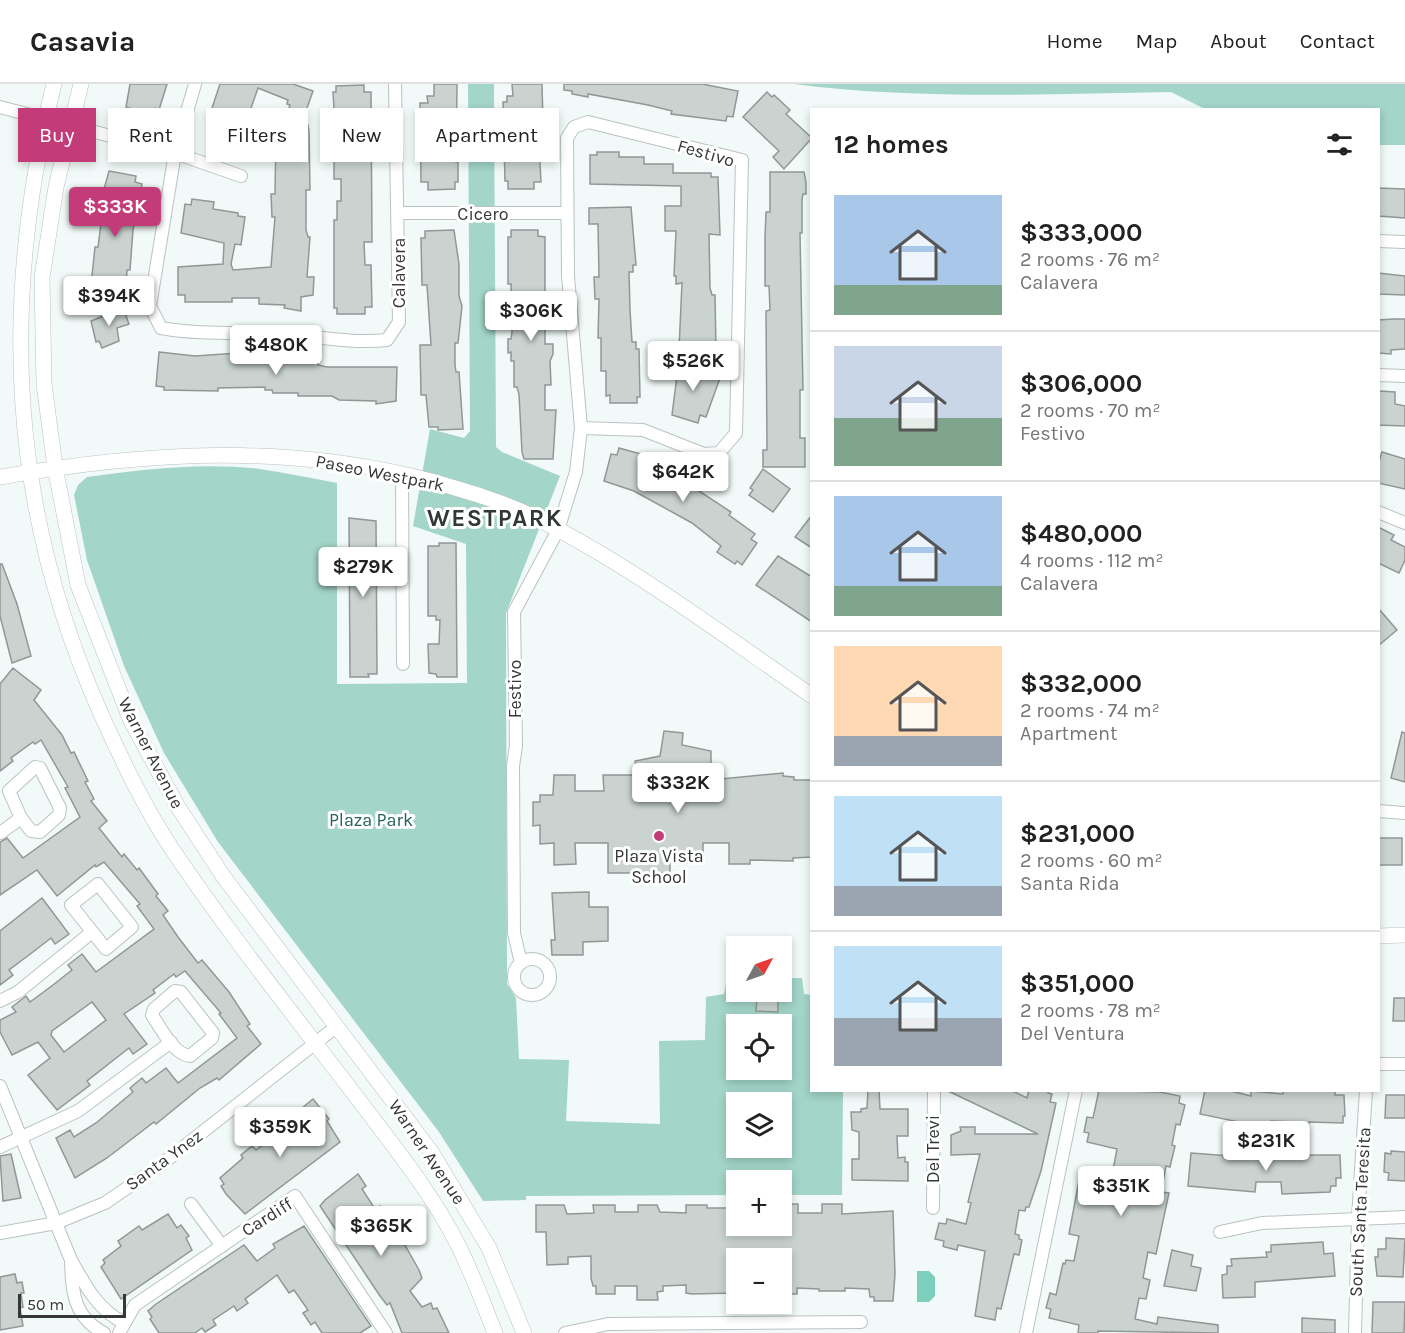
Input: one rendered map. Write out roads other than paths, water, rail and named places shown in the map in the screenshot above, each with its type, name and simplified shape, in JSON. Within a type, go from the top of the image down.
[{"type":"street","name":"Warner Avenue","points":[[54,84],[56,108]]},
{"type":"street","name":"Warner Avenue","points":[[65,108],[81,84]]},
{"type":"street","name":"Calavera","points":[[188,108],[195,84]]},
{"type":"street","name":"Calavera","points":[[174,162],[150,306],[161,328],[179,331],[282,334],[369,342],[387,340],[399,322],[399,213],[395,84]]},
{"type":"street","points":[[0,108],[18,112]]},
{"type":"street","name":"Festivo","points":[[521,963],[514,933],[513,777],[516,746],[514,612],[558,530],[576,472],[581,428],[568,276],[567,138],[574,127],[588,122],[742,160],[736,433],[719,453],[704,454],[643,430],[581,428]]},
{"type":"street","points":[[194,160],[241,176]]},
{"type":"street","name":"Warner Avenue","points":[[44,162],[21,236],[16,301],[15,366],[25,473],[42,553],[74,652],[128,774],[171,848],[415,1173],[457,1243],[495,1333]]},
{"type":"street","name":"Warner Avenue","points":[[56,162],[56,187],[42,278],[44,384],[55,467],[78,585],[131,721],[178,807],[223,876],[432,1153],[489,1248],[524,1333]]},
{"type":"street","name":"Cicero","points":[[399,213],[566,213]]},
{"type":"street","points":[[1380,241],[1405,242]]},
{"type":"street","points":[[1380,375],[1405,376]]},
{"type":"street","name":"Paseo Westpark","points":[[0,477],[108,460],[191,454],[274,456],[329,461],[402,474],[479,495],[558,530],[626,569],[810,695]]},
{"type":"street","points":[[402,474],[403,664]]},
{"type":"street","points":[[1380,513],[1405,523]]},
{"type":"street","points":[[35,766],[40,768],[60,808],[59,815],[40,832],[31,831],[21,818],[9,790],[35,766]]},
{"type":"street","points":[[1380,811],[1405,813]]},
{"type":"street","points":[[0,833],[21,818]]},
{"type":"street","points":[[98,884],[132,927],[106,949],[92,932],[71,905],[98,884]]},
{"type":"street","points":[[0,1001],[18,992],[92,932]]},
{"type":"street","points":[[1380,936],[1405,935]]},
{"type":"street","points":[[176,991],[181,992],[213,1033],[212,1038],[190,1056],[184,1056],[171,1042],[152,1015],[154,1009],[176,991]]},
{"type":"street","name":"Santa Ynez","points":[[0,1233],[56,1223],[105,1203],[162,1164],[337,1026]]},
{"type":"street","points":[[0,1147],[78,1111],[171,1042]]},
{"type":"street","points":[[1380,1064],[1405,1064]]},
{"type":"street","name":"Cardiff","points":[[0,1086],[71,1260],[89,1292],[121,1328],[135,1305],[295,1196],[386,1333]]},
{"type":"street","name":"Del Trevi","points":[[933,1208],[934,1092]]},
{"type":"street","points":[[1026,1333],[1076,1092]]},
{"type":"street","name":"South Santa Teresita","points":[[1355,1333],[1358,1218],[1366,1092]]},
{"type":"street","name":"Cardiff","points":[[191,1204],[222,1246]]},
{"type":"street","points":[[1220,1232],[1262,1223],[1405,1217]]},
{"type":"street","name":"Cardiff","points":[[71,1260],[72,1291],[77,1308],[87,1322],[104,1333]]},
{"type":"street","points":[[87,1322],[101,1307]]},
{"type":"street","points":[[565,1333],[608,1324],[710,1328],[861,1322]]},
{"type":"place","name":"Plaza Vista School","points":[[659,836]]},
{"type":"district","name":"WESTPARK","points":[[495,518]]},
{"type":"park label","name":"Plaza Park","points":[[371,820]]}]
